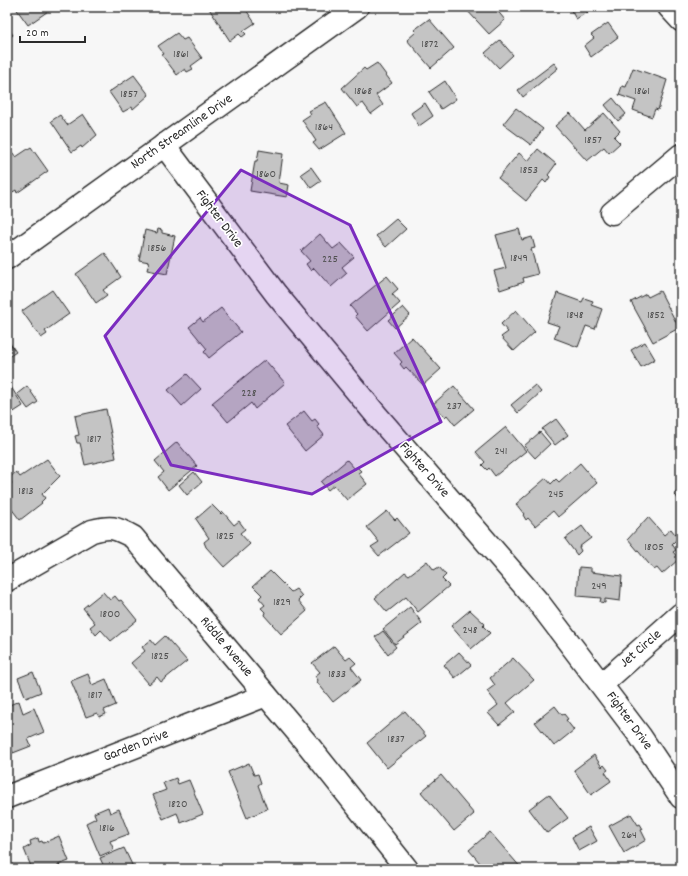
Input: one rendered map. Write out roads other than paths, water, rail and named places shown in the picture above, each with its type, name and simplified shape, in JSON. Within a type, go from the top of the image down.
[{"type":"street","name":"North Streamline Drive","points":[[7,258],[357,7]]},
{"type":"street","points":[[670,7],[681,20]]},
{"type":"street","name":"Fighter Drive","points":[[164,145],[276,294],[378,417],[539,603],[602,684],[640,736],[681,797]]},
{"type":"street","points":[[612,212],[681,155]]},
{"type":"street","name":"Riddle Avenue","points":[[7,580],[92,531],[105,528],[118,528],[133,536],[309,746],[406,869]]},
{"type":"street","name":"Jet Circle","points":[[602,684],[681,614]]},
{"type":"street","name":"Garden Drive","points":[[7,796],[266,695]]}]
